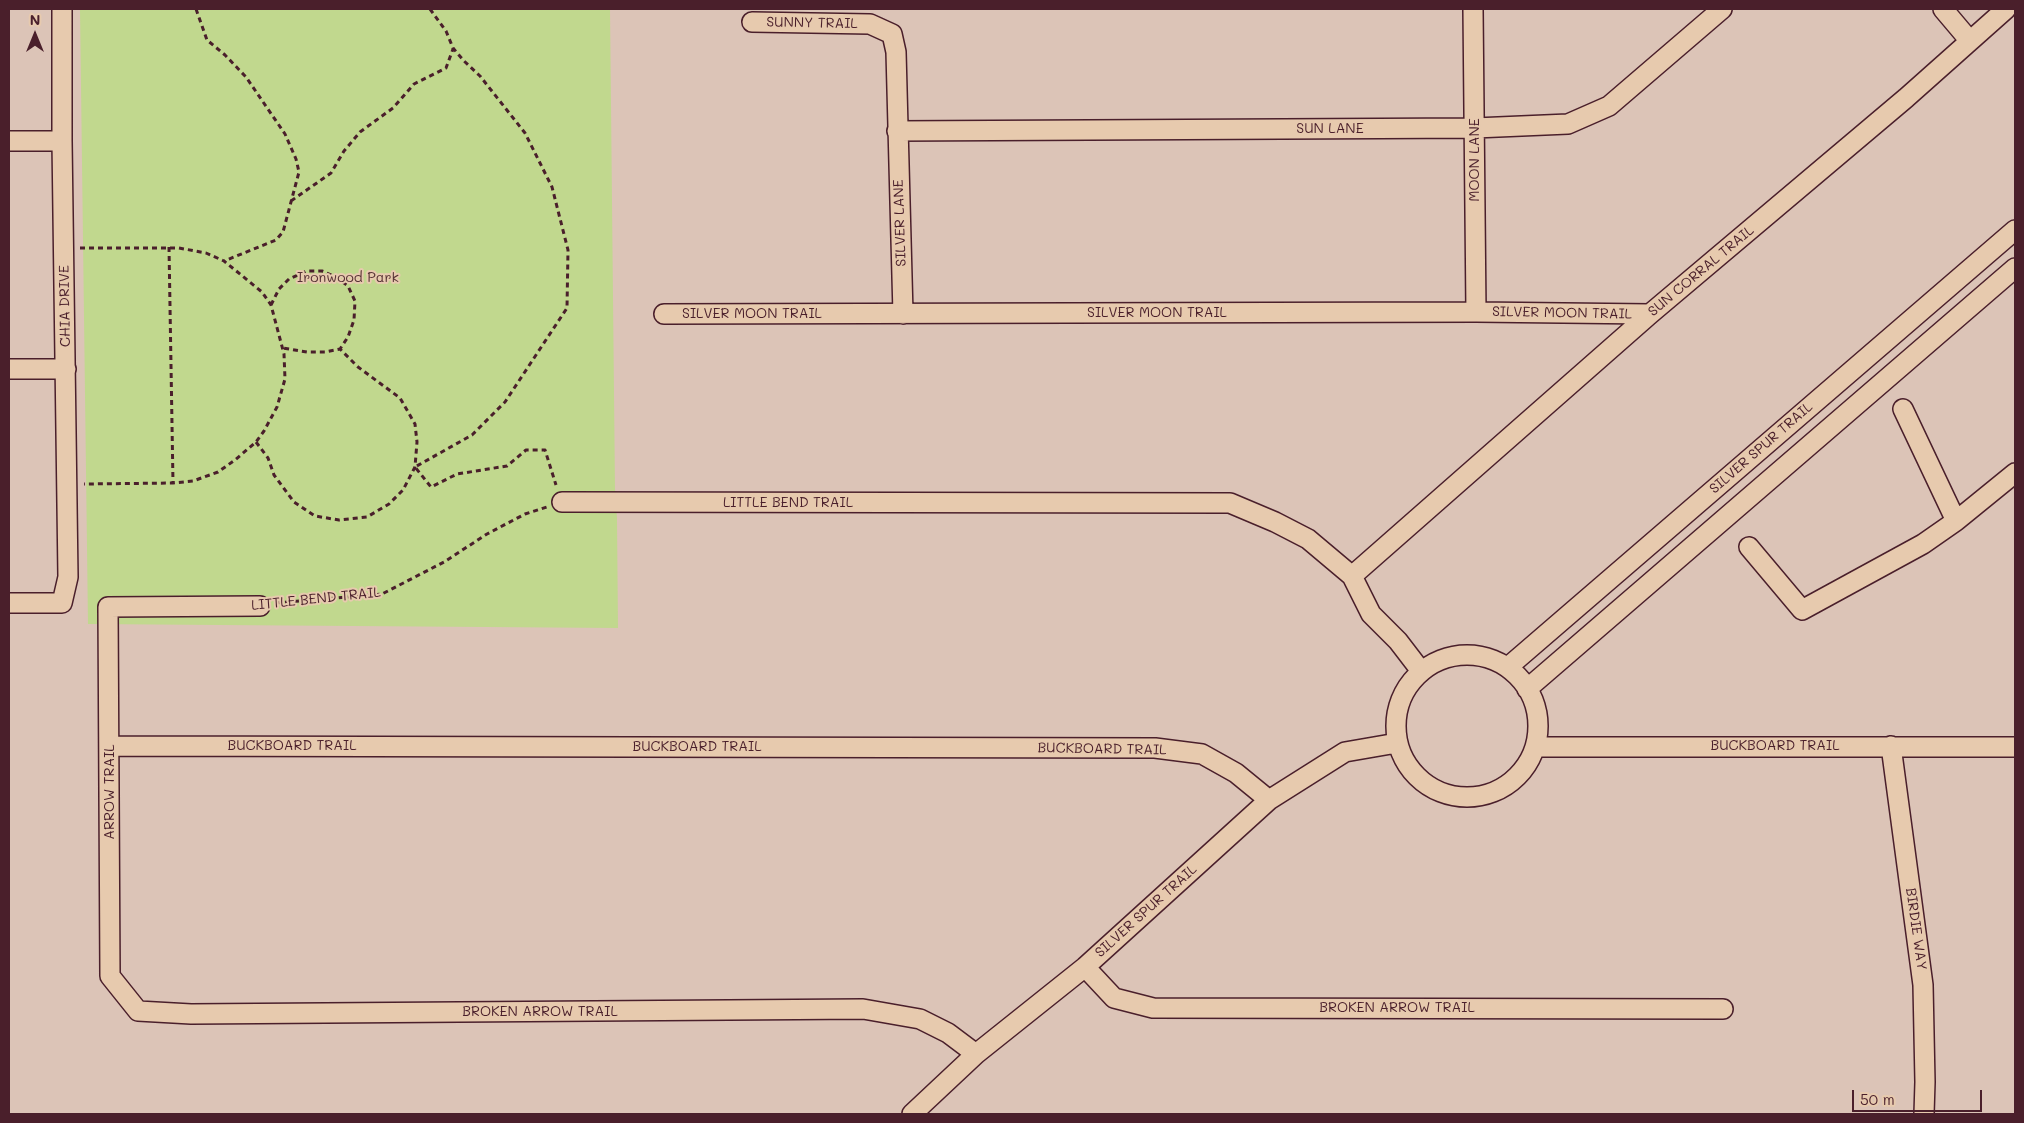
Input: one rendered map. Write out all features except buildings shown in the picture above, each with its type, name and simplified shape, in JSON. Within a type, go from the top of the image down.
[{"type":"street","name":"CHIA DRIVE","points":[[9,603],[62,603],[68,577],[62,9]]},
{"type":"street","name":"MOON LANE","points":[[1473,9],[1476,312]]},
{"type":"street","name":"SUN LANE","points":[[897,131],[1475,128],[1568,124],[1609,106],[1722,9]]},
{"type":"street","points":[[1943,9],[1970,40]]},
{"type":"street","name":"SUN CORRAL TRAIL","points":[[1352,576],[1650,314],[1906,98],[2006,9]]},
{"type":"street","name":"SUNNY TRAIL","points":[[752,22],[870,24],[892,34],[896,52],[897,131]]},
{"type":"street","name":"SILVER LANE","points":[[897,131],[903,314]]},
{"type":"street","points":[[9,141],[62,141]]},
{"type":"street","name":"SILVER SPUR TRAIL","points":[[1508,667],[2015,230]]},
{"type":"street","points":[[1527,689],[2015,268]]},
{"type":"street","name":"SILVER MOON TRAIL","points":[[664,314],[1476,312],[1650,314]]},
{"type":"street","points":[[1888,338],[1907,360]]},
{"type":"street","points":[[9,369],[66,369]]},
{"type":"street","points":[[1849,372],[1869,394]]},
{"type":"street","points":[[1903,408],[1956,521]]},
{"type":"street","points":[[1749,547],[1802,610],[1923,544],[1956,521],[2015,473]]},
{"type":"street","name":"LITTLE BEND TRAIL","points":[[562,502],[1230,503],[1308,539],[1352,576],[1371,614],[1398,642],[1421,671]]},
{"type":"street","name":"LITTLE BEND TRAIL","points":[[108,608],[260,606]]},
{"type":"street","name":"ARROW TRAIL","points":[[108,608],[110,976]]},
{"type":"street","points":[[1455,655],[1493,659],[1508,667],[1527,689],[1538,713],[1535,747],[1520,774],[1495,792],[1465,797],[1435,790],[1411,771],[1397,743],[1396,717],[1404,691],[1421,671],[1455,655]]},
{"type":"street","name":"SILVER SPUR TRAIL","points":[[912,1114],[976,1054],[1085,966],[1268,800],[1345,752],[1397,743]]},
{"type":"street","name":"BUCKBOARD TRAIL","points":[[110,746],[1155,748],[1202,754],[1236,773],[1268,800]]},
{"type":"street","name":"BIRDIE WAY","points":[[1891,746],[1923,985],[1924,1114]]},
{"type":"street","name":"BUCKBOARD TRAIL","points":[[1535,747],[2015,747]]},
{"type":"street","name":"BROKEN ARROW TRAIL","points":[[1085,966],[1114,998],[1154,1008],[1723,1009]]},
{"type":"street","name":"BROKEN ARROW TRAIL","points":[[110,976],[138,1011],[191,1014],[862,1009],[920,1019],[948,1033],[976,1054]]},
{"type":"path","points":[[196,9],[207,40],[225,55],[246,77],[285,134],[296,159],[299,172],[282,232],[276,240],[224,261]]},
{"type":"path","points":[[415,467],[472,435],[505,402],[567,308],[568,250],[552,187],[525,133],[480,76],[453,48],[446,31],[430,9]]},
{"type":"path","points":[[290,202],[331,173],[344,151],[360,132],[394,108],[414,84],[446,68],[453,48]]},
{"type":"path","points":[[169,247],[173,483]]},
{"type":"path","points":[[80,248],[169,247],[206,253],[224,261],[262,292],[271,305],[283,348],[285,379],[276,407],[264,431],[256,442],[218,472],[194,481],[173,483],[83,484]]},
{"type":"path","points":[[271,305],[279,289],[289,279],[307,271],[322,272],[336,277],[348,286],[355,301],[354,320],[348,337],[340,349],[325,352],[307,352],[283,348]]},
{"type":"path","points":[[256,442],[268,458],[274,475],[294,502],[314,516],[339,520],[367,517],[389,504],[403,490],[415,467],[417,442],[415,424],[400,398],[358,367],[340,349]]},
{"type":"path","points":[[415,467],[431,487],[457,474],[507,466],[526,450],[545,450],[562,502]]},
{"type":"path","name":"LITTLE BEND TRAIL","points":[[260,606],[289,601],[382,594],[444,562],[487,534],[525,514],[562,502]]},
{"type":"green space","name":"Ironwood Park","points":[[80,9],[610,9],[618,628],[88,624]]}]
